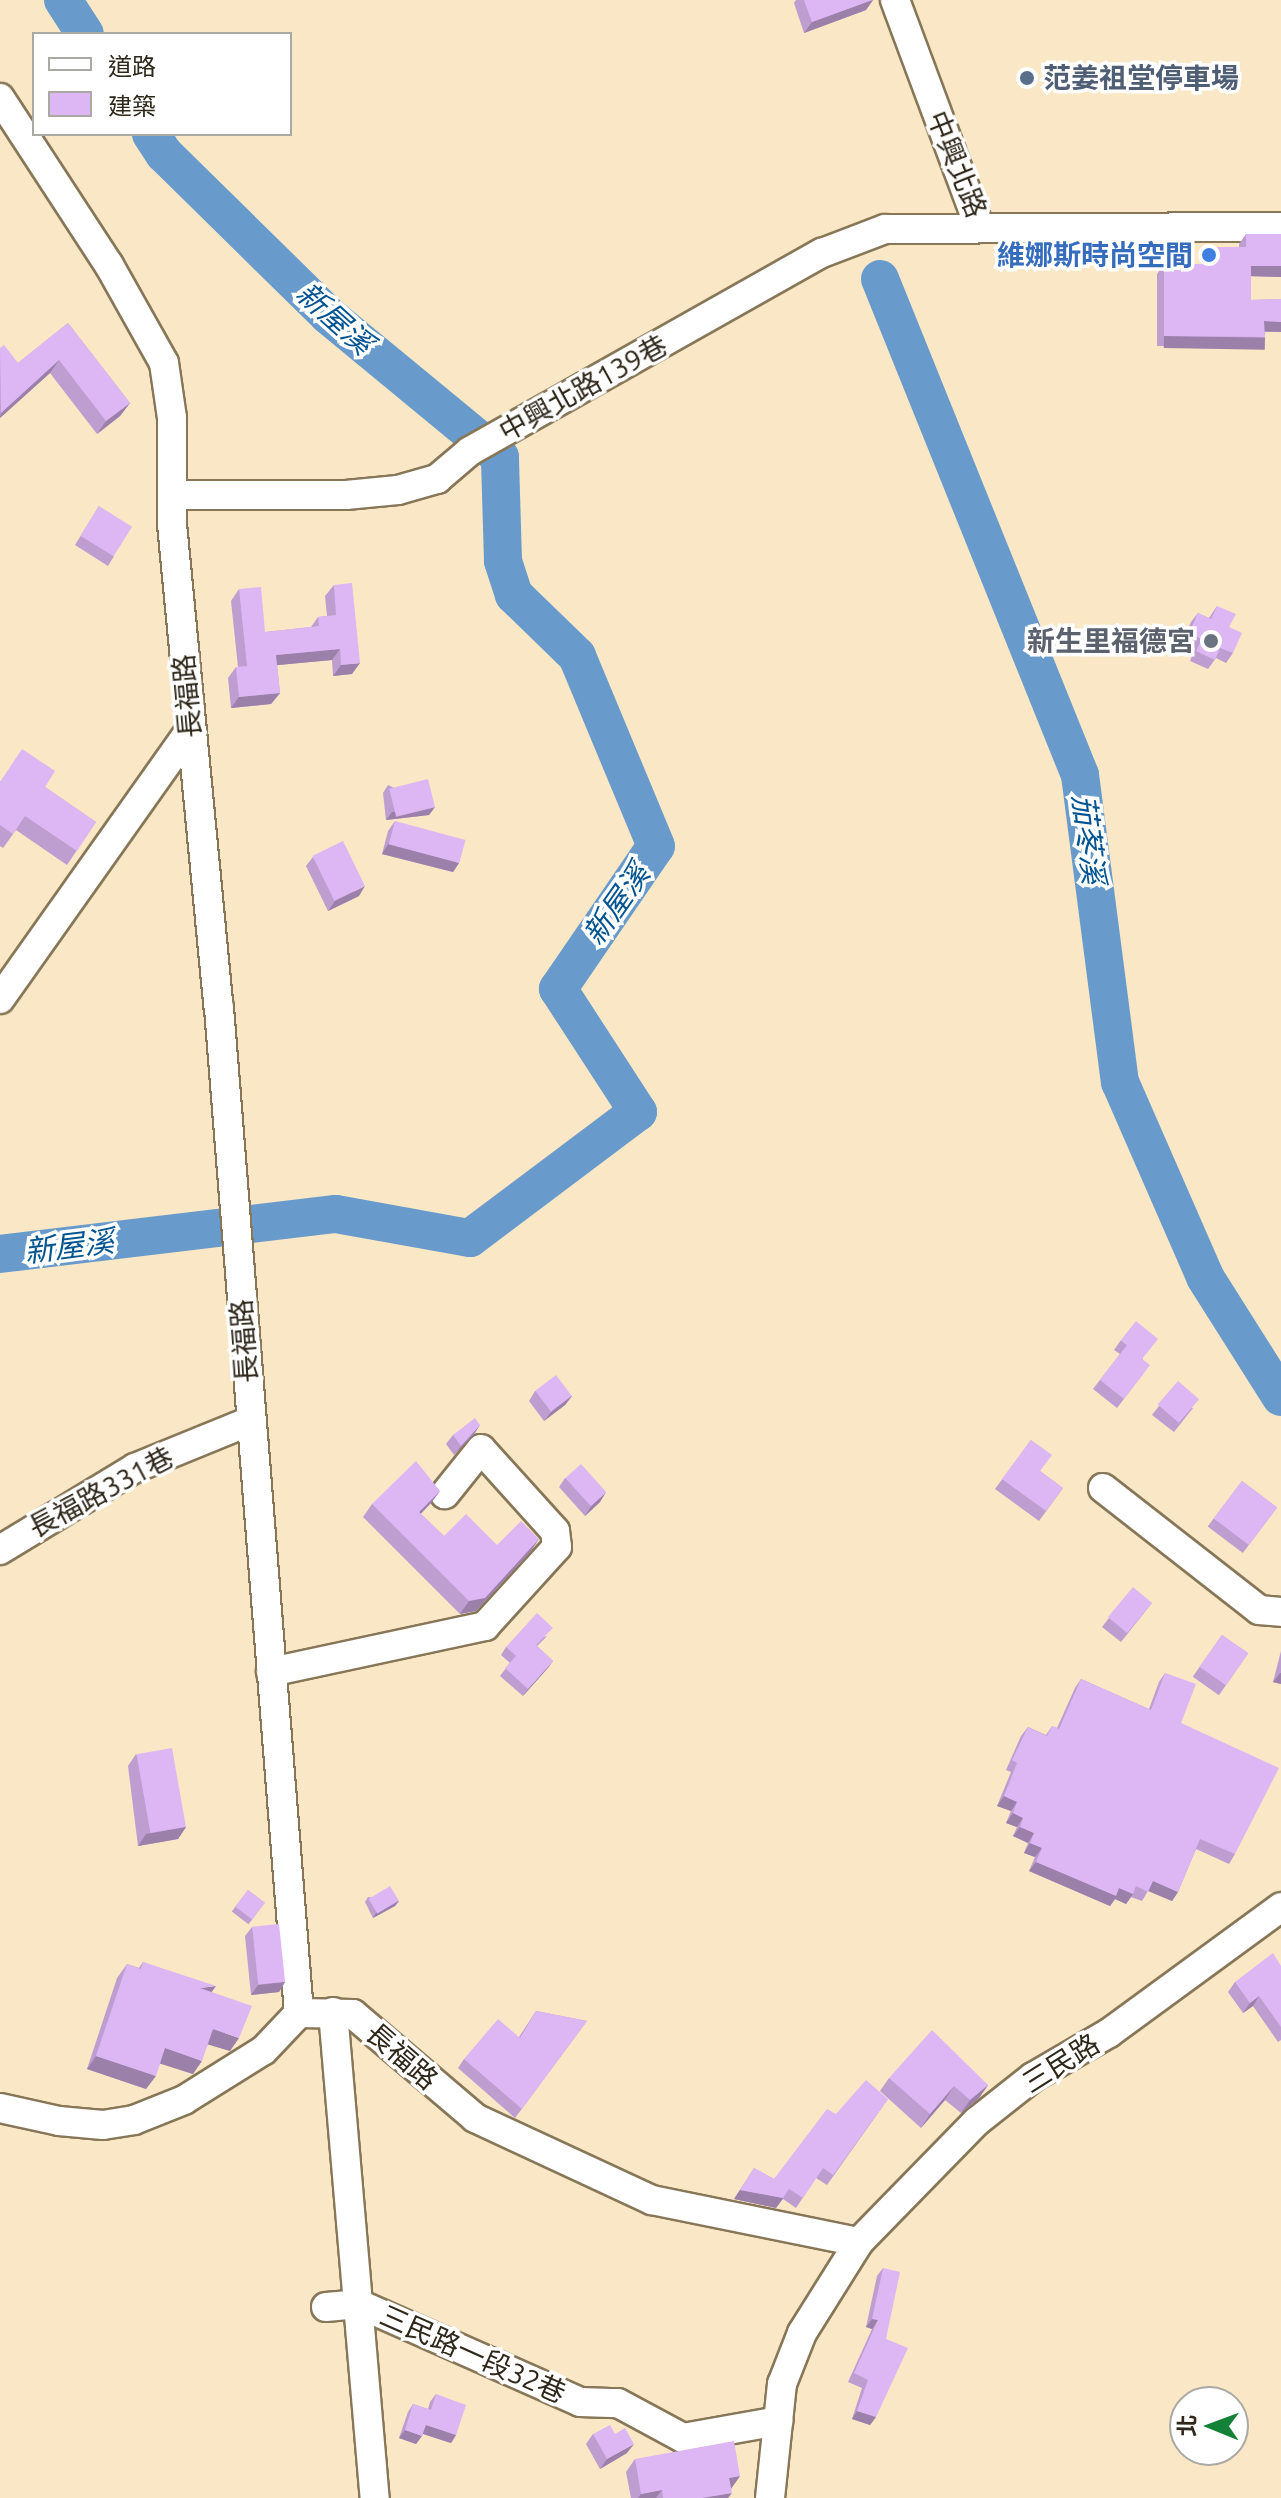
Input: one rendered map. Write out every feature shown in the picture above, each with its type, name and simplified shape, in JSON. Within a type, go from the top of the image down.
[{"type":"street","name":"中興北路","points":[[895,0],[980,228],[1281,227]]},
{"type":"street","name":"長福路","points":[[0,98],[102,254],[164,363],[175,495],[172,524],[189,732],[233,1199],[299,2013],[353,2014],[475,2118],[652,2200],[859,2242]]},
{"type":"street","name":"中興北路139巷","points":[[175,495],[346,495],[398,490],[437,479],[470,451],[853,238],[885,229],[980,228]]},
{"type":"street","points":[[0,999],[189,732]]},
{"type":"street","name":"長福路331巷","points":[[0,1550],[135,1468],[250,1421]]},
{"type":"street","points":[[271,1672],[485,1626],[557,1547],[555,1531],[481,1449],[445,1494]]},
{"type":"street","points":[[1103,1488],[1259,1610],[1281,1612]]},
{"type":"street","name":"三民路","points":[[770,2498],[782,2384],[802,2333],[859,2242],[976,2122],[1022,2086],[1210,1964],[1281,1907]]},
{"type":"street","points":[[333,2012],[342,2305],[375,2498]]},
{"type":"street","points":[[0,2108],[88,2124],[134,2120],[184,2100],[264,2050],[299,2013]]},
{"type":"street","name":"三民路一段32巷","points":[[342,2305],[580,2402],[618,2403],[683,2438],[778,2421]]},
{"type":"building","points":[[804,0],[872,0],[812,22]]},
{"type":"building","points":[[1246,234],[1281,234],[1281,266],[1251,266],[1251,300],[1281,299],[1281,322],[1264,321],[1265,337],[1164,336],[1164,264],[1215,264],[1215,247],[1246,247]]},
{"type":"building","points":[[68,323],[130,403],[106,421],[59,360],[1,413],[0,348],[4,345],[18,363]]},
{"type":"building","points":[[99,506],[132,527],[114,556],[80,536]]},
{"type":"building","points":[[352,583],[360,663],[341,665],[340,649],[276,655],[280,693],[239,697],[236,667],[247,666],[239,589],[261,587],[265,632],[319,626],[318,617],[336,615],[334,585]]},
{"type":"building","points":[[1217,606],[1236,614],[1229,627],[1242,633],[1233,653],[1220,648],[1215,660],[1196,651],[1202,639],[1189,633],[1198,613],[1211,619]]},
{"type":"building","points":[[22,749],[55,771],[45,787],[96,822],[77,851],[25,816],[13,834],[0,825],[0,782]]},
{"type":"building","points":[[428,779],[435,807],[396,817],[389,789]]},
{"type":"building","points":[[395,821],[466,840],[459,863],[389,844]]},
{"type":"building","points":[[343,841],[365,886],[334,901],[312,856]]},
{"type":"building","points":[[1136,1321],[1158,1339],[1142,1359],[1150,1365],[1124,1399],[1100,1380],[1127,1345],[1121,1340]]},
{"type":"building","points":[[556,1375],[572,1396],[551,1411],[535,1391]]},
{"type":"building","points":[[1178,1381],[1199,1399],[1179,1423],[1158,1404]]},
{"type":"building","points":[[475,1418],[480,1425],[461,1446],[453,1435]]},
{"type":"building","points":[[1031,1440],[1052,1455],[1040,1471],[1063,1488],[1046,1511],[1002,1479]]},
{"type":"building","points":[[416,1461],[440,1491],[419,1512],[444,1536],[466,1514],[497,1545],[521,1521],[539,1539],[485,1598],[469,1601],[372,1504]]},
{"type":"building","points":[[581,1464],[606,1492],[591,1506],[565,1478]]},
{"type":"building","points":[[1242,1481],[1277,1507],[1249,1545],[1214,1519]]},
{"type":"building","points":[[1133,1587],[1152,1603],[1127,1633],[1108,1617]]},
{"type":"building","points":[[537,1613],[553,1628],[536,1645],[553,1661],[528,1689],[505,1668],[516,1656],[506,1647]]},
{"type":"building","points":[[1222,1635],[1248,1653],[1226,1685],[1200,1667]]},
{"type":"building","points":[[1165,1673],[1196,1684],[1181,1723],[1279,1768],[1235,1854],[1200,1839],[1178,1892],[1153,1881],[1148,1892],[1136,1886],[1133,1894],[1119,1888],[1116,1896],[1036,1862],[1042,1848],[1030,1843],[1034,1833],[1020,1827],[1023,1818],[1013,1813],[1017,1802],[1004,1796],[1017,1763],[1012,1760],[1028,1727],[1047,1736],[1052,1726],[1059,1729],[1081,1679],[1151,1710]]},
{"type":"building","points":[[172,1748],[186,1827],[150,1833],[137,1754]]},
{"type":"building","points":[[390,1886],[399,1901],[377,1913],[369,1899]]},
{"type":"building","points":[[248,1890],[265,1903],[252,1919],[235,1907]]},
{"type":"building","points":[[279,1924],[285,1982],[258,1985],[252,1927]]},
{"type":"building","points":[[1273,1953],[1281,1966],[1281,2027],[1259,1996],[1250,2003],[1235,1982]]},
{"type":"building","points":[[143,1962],[216,1986],[200,1988],[252,2006],[239,2038],[213,2029],[202,2061],[165,2048],[156,2076],[96,2056],[127,1964],[141,1969]]},
{"type":"building","points":[[536,2011],[587,2021],[522,2109],[464,2059],[498,2019],[520,2038]]},
{"type":"building","points":[[932,2030],[988,2085],[970,2100],[954,2086],[930,2114],[889,2078]]},
{"type":"building","points":[[866,2080],[888,2099],[833,2175],[823,2168],[803,2198],[789,2189],[783,2198],[740,2190],[754,2168],[774,2179],[827,2109],[836,2114]]},
{"type":"building","points":[[883,2268],[900,2272],[886,2339],[908,2348],[876,2417],[857,2411],[868,2380],[854,2373],[878,2320],[872,2319]]},
{"type":"building","points":[[436,2394],[466,2405],[456,2435],[426,2425],[422,2436],[405,2430],[413,2404],[431,2410]]},
{"type":"building","points":[[610,2425],[615,2434],[625,2428],[634,2444],[607,2459],[593,2434]]},
{"type":"building","points":[[734,2441],[740,2476],[729,2478],[732,2493],[702,2498],[663,2498],[662,2490],[641,2494],[635,2459]]},
{"type":"waterway","name":"新屋溪","points":[[63,0],[84,32]]},
{"type":"waterway","name":"新屋溪","points":[[0,1254],[336,1214],[470,1238],[638,1112],[558,989],[656,846],[577,656],[514,595],[503,561],[500,457],[328,315],[164,154],[152,136]]},
{"type":"waterway","name":"茄苳溪","points":[[880,279],[1080,775],[1120,1082],[1205,1277],[1281,1397]]},
{"type":"place","name":"范姜祖堂停車場","points":[[1027,78]]},
{"type":"place","name":"維娜斯時尚空間","points":[[1209,255]]},
{"type":"place","name":"新生里福德宮","points":[[1211,641]]}]
